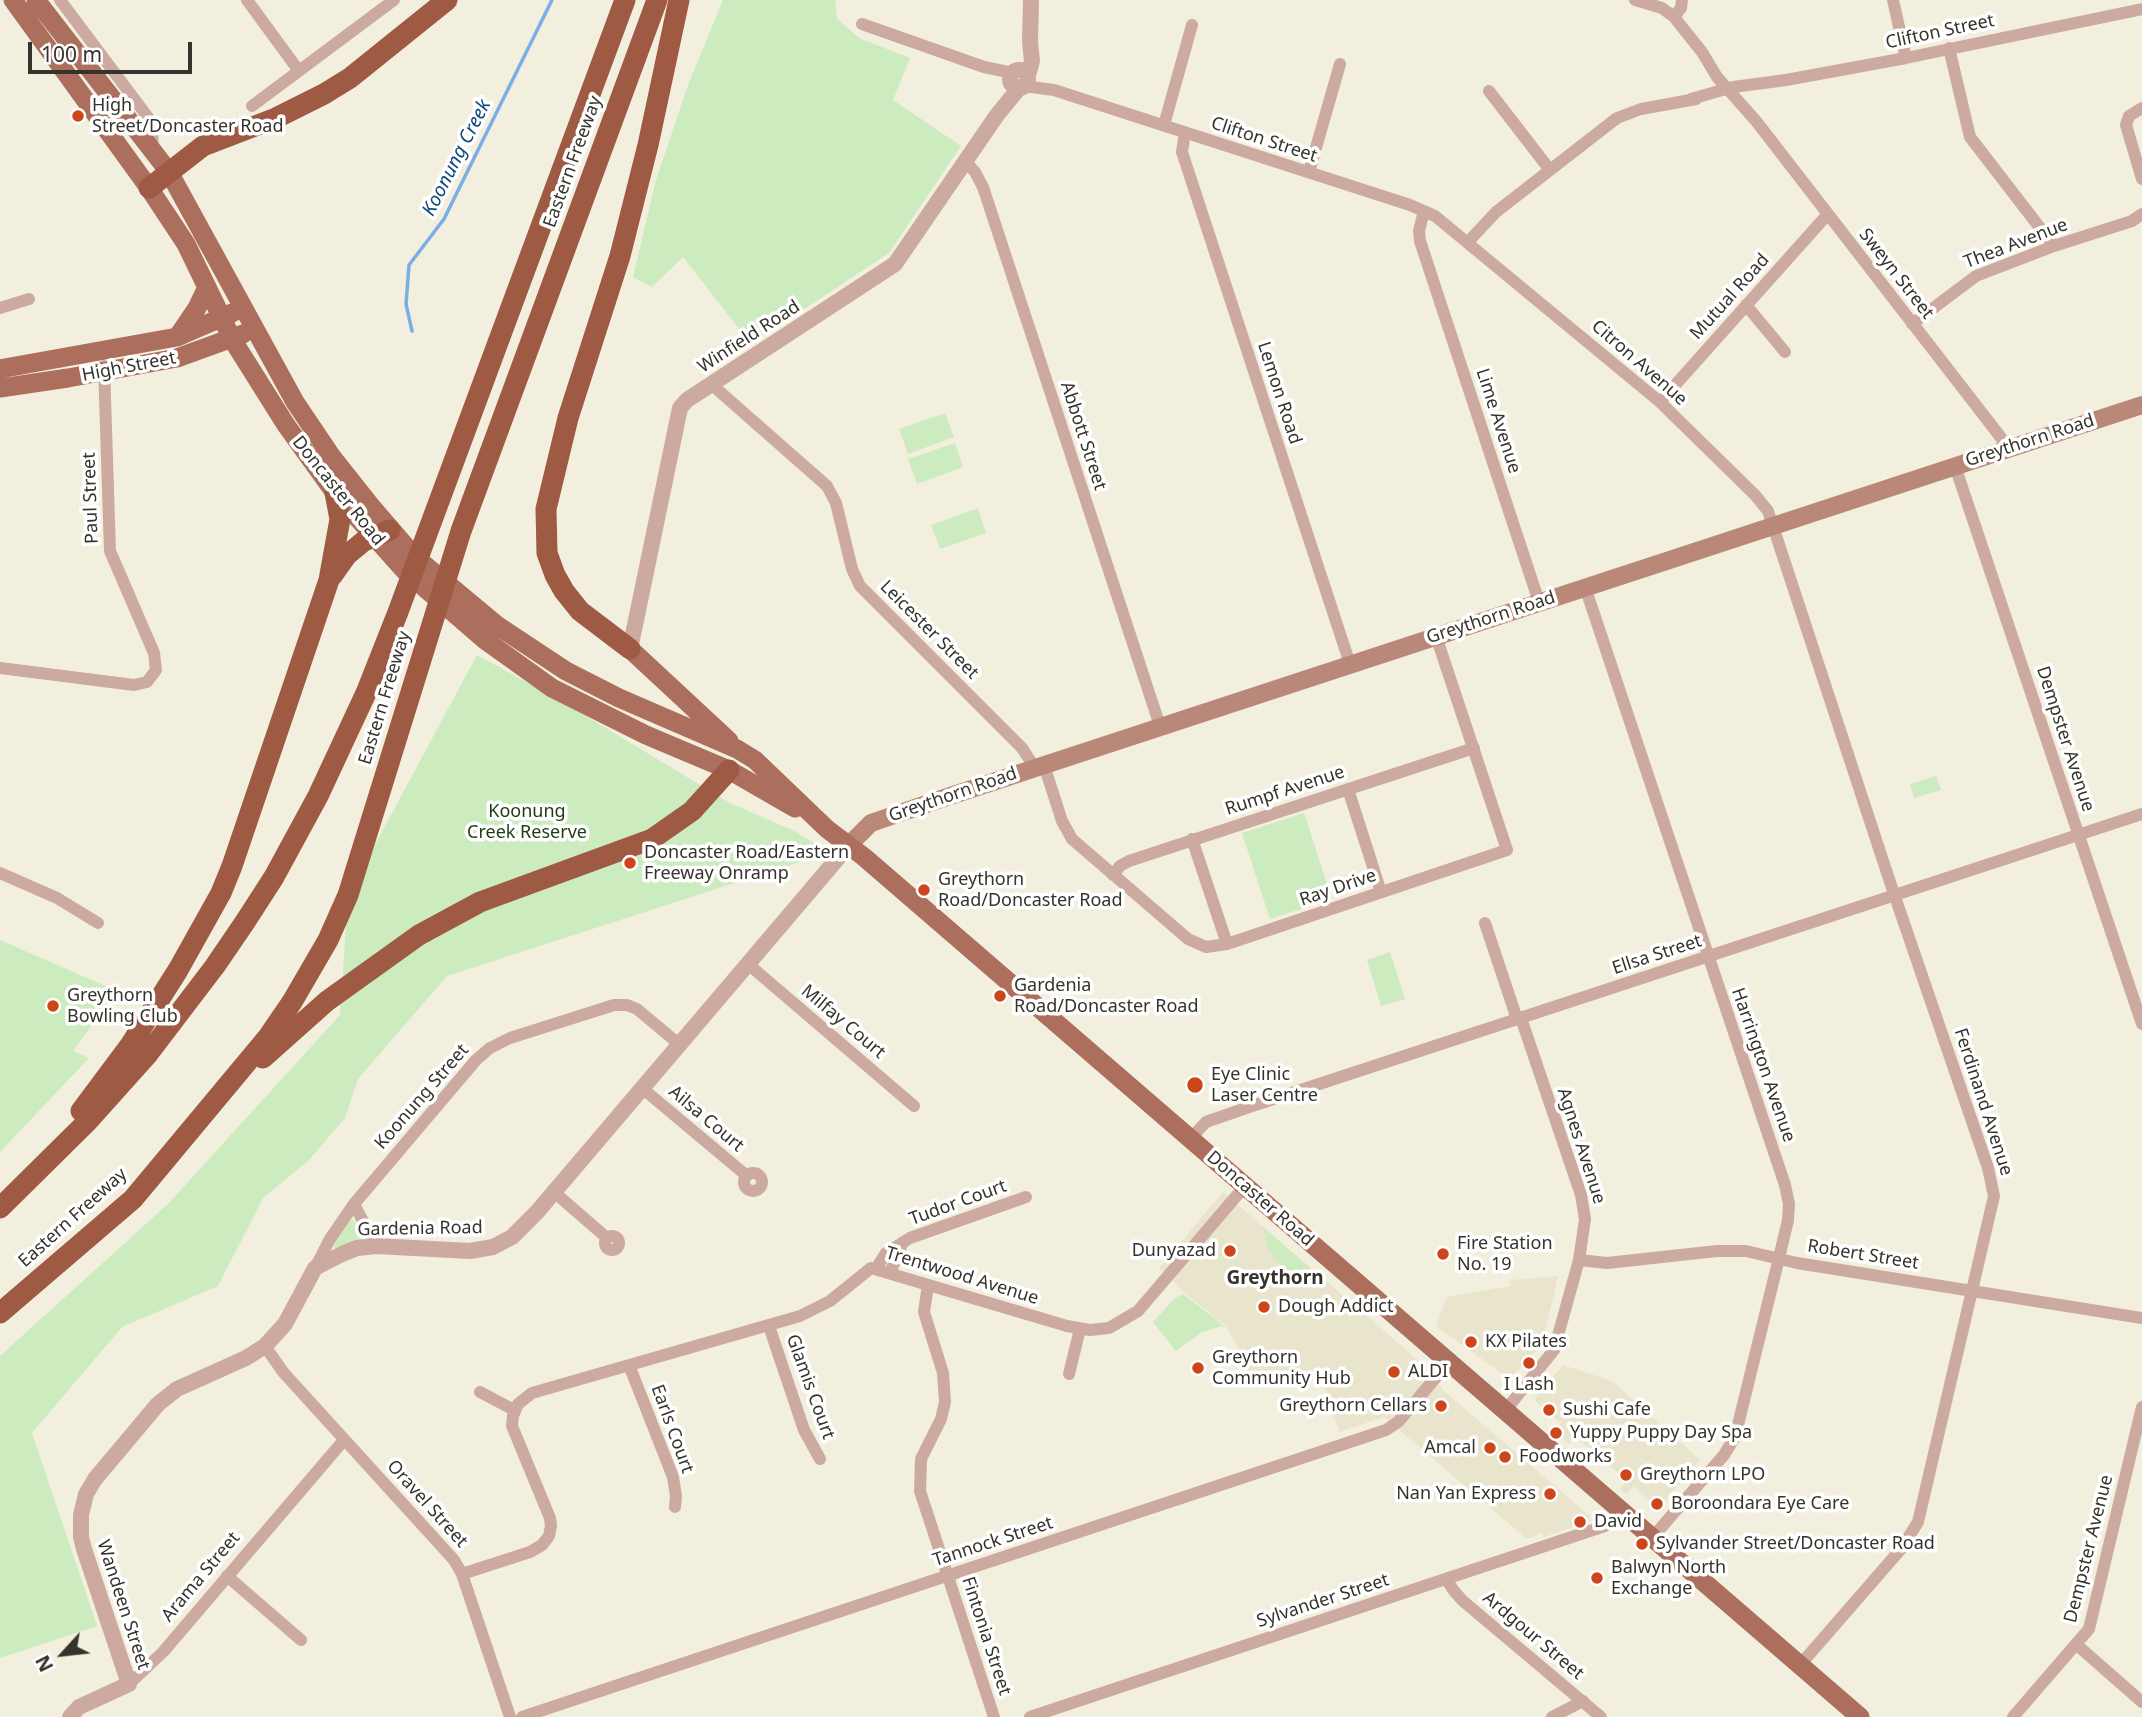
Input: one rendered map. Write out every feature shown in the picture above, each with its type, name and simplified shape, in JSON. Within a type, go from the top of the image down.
[{"type":"highway","points":[[149,188],[203,146],[276,118],[350,78],[447,0]]},
{"type":"highway","name":"Eastern Freeway","points":[[4,1204],[45,1166],[121,1086],[190,1000],[252,911],[318,796],[362,704],[398,612],[625,0]]},
{"type":"highway","name":"Eastern Freeway","points":[[0,1312],[133,1199],[268,1037],[328,940],[348,895],[461,531],[657,0]]},
{"type":"highway","points":[[631,649],[580,611],[555,575],[547,553],[545,536],[548,499],[568,418],[620,256],[648,145],[679,0]]},
{"type":"highway","points":[[4,1204],[61,1137],[131,1044],[178,970],[221,893],[248,823],[329,580],[340,519],[335,493]]},
{"type":"highway","points":[[329,580],[347,555],[383,539]]},
{"type":"highway","points":[[220,1096],[327,1001],[419,935],[480,902],[652,839],[692,811],[729,770]]},
{"type":"main road","name":"Doncaster Road","points":[[13,0],[149,188],[186,244],[232,339],[286,425],[335,493],[383,539],[414,556],[468,614],[552,688],[646,735],[729,770],[817,820]]},
{"type":"main road","name":"Doncaster Road","points":[[36,0],[169,172],[295,402],[383,539]]},
{"type":"main road","points":[[93,75],[100,104],[127,140],[120,149]]},
{"type":"main road","points":[[177,337],[197,308],[207,287]]},
{"type":"main road","name":"High Street","points":[[1,382],[104,361],[177,337],[242,308]]},
{"type":"main road","name":"High Street","points":[[104,361],[177,358],[202,351],[253,329]]},
{"type":"main road","points":[[202,351],[224,353],[249,367]]},
{"type":"main road","name":"Greythorn Road","points":[[849,845],[871,823],[2142,405]]},
{"type":"main road","name":"Doncaster Road","points":[[468,614],[566,671],[619,698],[737,749]]},
{"type":"main road","name":"Doncaster Road","points":[[631,649],[817,820],[1860,1717]]},
{"type":"main road","points":[[729,770],[737,749]]},
{"type":"street","points":[[60,0],[150,120],[153,153]]},
{"type":"street","points":[[247,0],[299,71]]},
{"type":"street","points":[[252,106],[394,0]]},
{"type":"street","name":"Winfield Road","points":[[631,649],[677,415],[687,400],[894,264],[1019,79],[1030,42],[1031,0]]},
{"type":"street","name":"Sweyn Street","points":[[1635,0],[1662,8],[1674,17],[2009,448]]},
{"type":"street","points":[[1674,17],[1681,8],[1682,0]]},
{"type":"street","points":[[1893,0],[1906,58]]},
{"type":"street","name":"Clifton Street","points":[[862,24],[1019,79],[1429,213],[1463,237],[1622,116],[1641,109],[1906,58],[2140,7]]},
{"type":"street","points":[[1164,125],[1192,25]]},
{"type":"street","points":[[1949,48],[1970,137],[2054,246]]},
{"type":"street","points":[[1309,172],[1340,64]]},
{"type":"street","points":[[1489,91],[1550,170]]},
{"type":"street","points":[[2142,108],[2129,116],[2126,125],[2142,179]]},
{"type":"street","name":"Lemon Road","points":[[1185,132],[1182,152],[1350,664]]},
{"type":"street","name":"Abbott Street","points":[[965,161],[983,187],[1160,726]]},
{"type":"street","name":"Lime Avenue","points":[[1429,213],[1424,250],[1539,602]]},
{"type":"street","name":"Mutual Road","points":[[1660,402],[1827,215]]},
{"type":"street","name":"Thea Avenue","points":[[1912,324],[1976,276],[2054,246],[2132,221],[2142,215]]},
{"type":"street","name":"Citron Avenue","points":[[1463,237],[1660,402],[1762,502],[1772,525]]},
{"type":"street","points":[[0,308],[29,299]]},
{"type":"street","points":[[1746,305],[1785,352]]},
{"type":"street","name":"Paul Street","points":[[0,668],[134,685],[147,682],[153,675],[156,664],[154,653],[110,551],[104,361]]},
{"type":"street","name":"Leicester Street","points":[[711,384],[828,486],[836,503],[853,573],[860,586],[1039,766]]},
{"type":"street","name":"Dempster Avenue","points":[[1955,466],[2142,1024]]},
{"type":"street","name":"Ferdinand Avenue","points":[[1772,525],[1992,1179],[1993,1205],[1918,1522],[1900,1549],[1800,1665]]},
{"type":"street","name":"Harrington Avenue","points":[[1585,587],[1788,1195],[1789,1212],[1779,1258],[1735,1437],[1724,1455],[1652,1538]]},
{"type":"street","name":"Ray Drive","points":[[1039,766],[1068,834],[1195,943],[1212,948],[1227,944],[1507,850],[1436,636]]},
{"type":"street","name":"Rumpf Avenue","points":[[1113,875],[1124,863],[1192,839],[1474,748]]},
{"type":"street","points":[[1348,789],[1381,892]]},
{"type":"street","name":"Ellsa Street","points":[[1190,1139],[1212,1120],[2142,814]]},
{"type":"street","points":[[1192,839],[1227,944]]},
{"type":"street","name":"Gardenia Road","points":[[315,1268],[352,1250],[376,1246],[461,1251],[493,1247],[520,1230],[849,845]]},
{"type":"street","points":[[0,873],[57,898],[98,923]]},
{"type":"street","name":"Agnes Avenue","points":[[1485,923],[1515,1013],[1523,1024],[1586,1219],[1554,1350],[1505,1411]]},
{"type":"street","name":"Milfay Court","points":[[748,964],[914,1106]]},
{"type":"street","name":"Koonung Street","points":[[315,1268],[330,1239],[354,1204],[476,1060],[499,1043],[614,1004],[637,1009],[680,1045]]},
{"type":"street","name":"Ailsa Court","points":[[642,1088],[747,1176]]},
{"type":"street","name":"Trentwood Avenue","points":[[514,1410],[521,1400],[538,1390],[769,1326],[820,1307],[845,1290],[869,1268],[1080,1329],[1109,1328],[1138,1311],[1245,1186]]},
{"type":"street","points":[[554,1192],[607,1238]]},
{"type":"street","name":"Tudor Court","points":[[876,1269],[886,1253],[903,1242],[1026,1197]]},
{"type":"street","points":[[354,1204],[376,1246]]},
{"type":"street","name":"Tudor Court","points":[[890,1273],[903,1242]]},
{"type":"street","name":"Robert Street","points":[[1578,1260],[1617,1262],[1729,1251],[2142,1318]]},
{"type":"street","points":[[265,1346],[285,1324],[315,1268]]},
{"type":"street","name":"Fintonia Street","points":[[928,1285],[924,1312],[943,1373],[945,1402],[941,1419],[924,1450],[919,1479],[922,1500],[994,1717]]},
{"type":"street","name":"Glamis Court","points":[[769,1326],[804,1430],[820,1459]]},
{"type":"street","points":[[1069,1374],[1080,1329]]},
{"type":"street","name":"Oravel Street","points":[[265,1346],[283,1372],[451,1555],[462,1574],[510,1717]]},
{"type":"street","name":"Wandeen Street","points":[[129,1684],[81,1537],[81,1515],[90,1487],[158,1404],[177,1389],[246,1358],[265,1346]]},
{"type":"street","name":"Tannock Street","points":[[522,1717],[1386,1430],[1398,1422],[1449,1362]]},
{"type":"street","name":"Earls Court","points":[[629,1365],[673,1477],[675,1507]]},
{"type":"street","points":[[462,1574],[537,1549],[546,1541],[551,1530],[550,1518],[514,1433],[514,1410],[480,1392]]},
{"type":"street","name":"Dempster Avenue","points":[[2013,1717],[2077,1644],[2091,1623],[2142,1407]]},
{"type":"street","name":"Arama Street","points":[[71,1717],[79,1707],[129,1684],[163,1652],[344,1440]]},
{"type":"street","name":"Sylvander Street","points":[[1030,1717],[1605,1526],[1623,1512]]},
{"type":"street","points":[[227,1576],[301,1640]]},
{"type":"street","name":"Ardgour Street","points":[[1446,1579],[1463,1601],[1601,1717]]},
{"type":"street","points":[[2077,1644],[2142,1702]]},
{"type":"street","points":[[1552,1717],[1583,1702]]},
{"type":"shaded area","points":[[1223,1192],[1427,1368],[1443,1390],[1591,1517],[1585,1523],[1544,1537],[1542,1533],[1527,1539],[1384,1417],[1339,1432],[1319,1371],[1255,1389],[1246,1363],[1226,1326],[1159,1268]]},
{"type":"shaded area","points":[[1558,1276],[1542,1345],[1510,1378],[1436,1326],[1447,1297],[1510,1286],[1510,1280]]},
{"type":"shaded area","points":[[1563,1365],[1612,1381],[1700,1460],[1658,1508],[1634,1486],[1626,1494],[1620,1489],[1627,1481],[1575,1436],[1569,1444],[1554,1431],[1562,1421],[1559,1422],[1534,1400]]},
{"type":"green space","points":[[723,0],[835,0],[837,19],[859,38],[910,58],[893,100],[961,146],[889,253],[751,344],[683,257],[652,287],[633,277],[656,180],[688,85]]},
{"type":"green space","points":[[945,413],[954,437],[908,454],[899,429]]},
{"type":"green space","points":[[955,443],[963,467],[917,484],[908,459]]},
{"type":"green space","points":[[978,508],[986,533],[940,549],[931,525]]},
{"type":"green space","name":"Koonung Creek Reserve","points":[[477,655],[566,704],[730,803],[794,831],[828,851],[819,863],[815,857],[447,976],[358,1079],[345,1118],[308,1161],[263,1198],[218,1286],[122,1327],[32,1433],[97,1626],[0,1658],[0,1356],[168,1204],[340,1015],[348,895]]},
{"type":"green space","points":[[1936,776],[1941,790],[1914,798],[1910,784]]},
{"type":"green space","points":[[1304,813],[1332,899],[1270,919],[1242,833]]},
{"type":"green space","points":[[0,940],[117,991],[73,1051],[89,1058],[0,1152]]},
{"type":"green space","points":[[1390,952],[1405,999],[1381,1006],[1367,960]]},
{"type":"green space","points":[[351,1219],[363,1240],[335,1249],[334,1245]]},
{"type":"green space","points":[[1263,1227],[1310,1268],[1300,1274],[1288,1275],[1268,1248]]},
{"type":"green space","points":[[1183,1294],[1227,1328],[1222,1326],[1202,1332],[1176,1351],[1153,1322],[1175,1298]]},
{"type":"waterway","name":"Koonung Creek","points":[[412,331],[406,304],[409,265],[444,219],[552,0]]},
{"type":"place","name":"High Street/Doncaster Road","points":[[78,116]]},
{"type":"place","name":"Doncaster Road/Eastern Freeway Onramp","points":[[630,863]]},
{"type":"place","name":"Greythorn Road/Doncaster Road","points":[[924,890]]},
{"type":"place","name":"Gardenia Road/Doncaster Road","points":[[1000,996]]},
{"type":"place","name":"Greythorn Bowling Club","points":[[53,1006]]},
{"type":"place","name":"Eye Clinic Laser Centre","points":[[1195,1085]]},
{"type":"place","name":"Dunyazad","points":[[1230,1251]]},
{"type":"place","name":"Fire Station No. 19","points":[[1443,1254]]},
{"type":"place","name":"Dough Addict","points":[[1264,1307]]},
{"type":"place","name":"KX Pilates","points":[[1471,1342]]},
{"type":"place","name":"I Lash","points":[[1529,1363]]},
{"type":"place","name":"Greythorn Community Hub","points":[[1198,1368]]},
{"type":"place","name":"ALDI","points":[[1394,1372]]},
{"type":"place","name":"Greythorn Cellars","points":[[1441,1406]]},
{"type":"place","name":"Sushi Cafe","points":[[1549,1410]]},
{"type":"place","name":"Yuppy Puppy Day Spa","points":[[1556,1433]]},
{"type":"place","name":"Amcal","points":[[1490,1448]]},
{"type":"place","name":"Foodworks","points":[[1505,1457]]},
{"type":"place","name":"Greythorn LPO","points":[[1626,1475]]},
{"type":"place","name":"Nan Yan Express","points":[[1550,1494]]},
{"type":"place","name":"Boroondara Eye Care","points":[[1657,1504]]},
{"type":"place","name":"David","points":[[1580,1522]]},
{"type":"place","name":"Sylvander Street/Doncaster Road","points":[[1642,1544]]},
{"type":"place","name":"Balwyn North Exchange","points":[[1597,1578]]},
{"type":"district","name":"Greythorn","points":[[1275,1279]]}]
